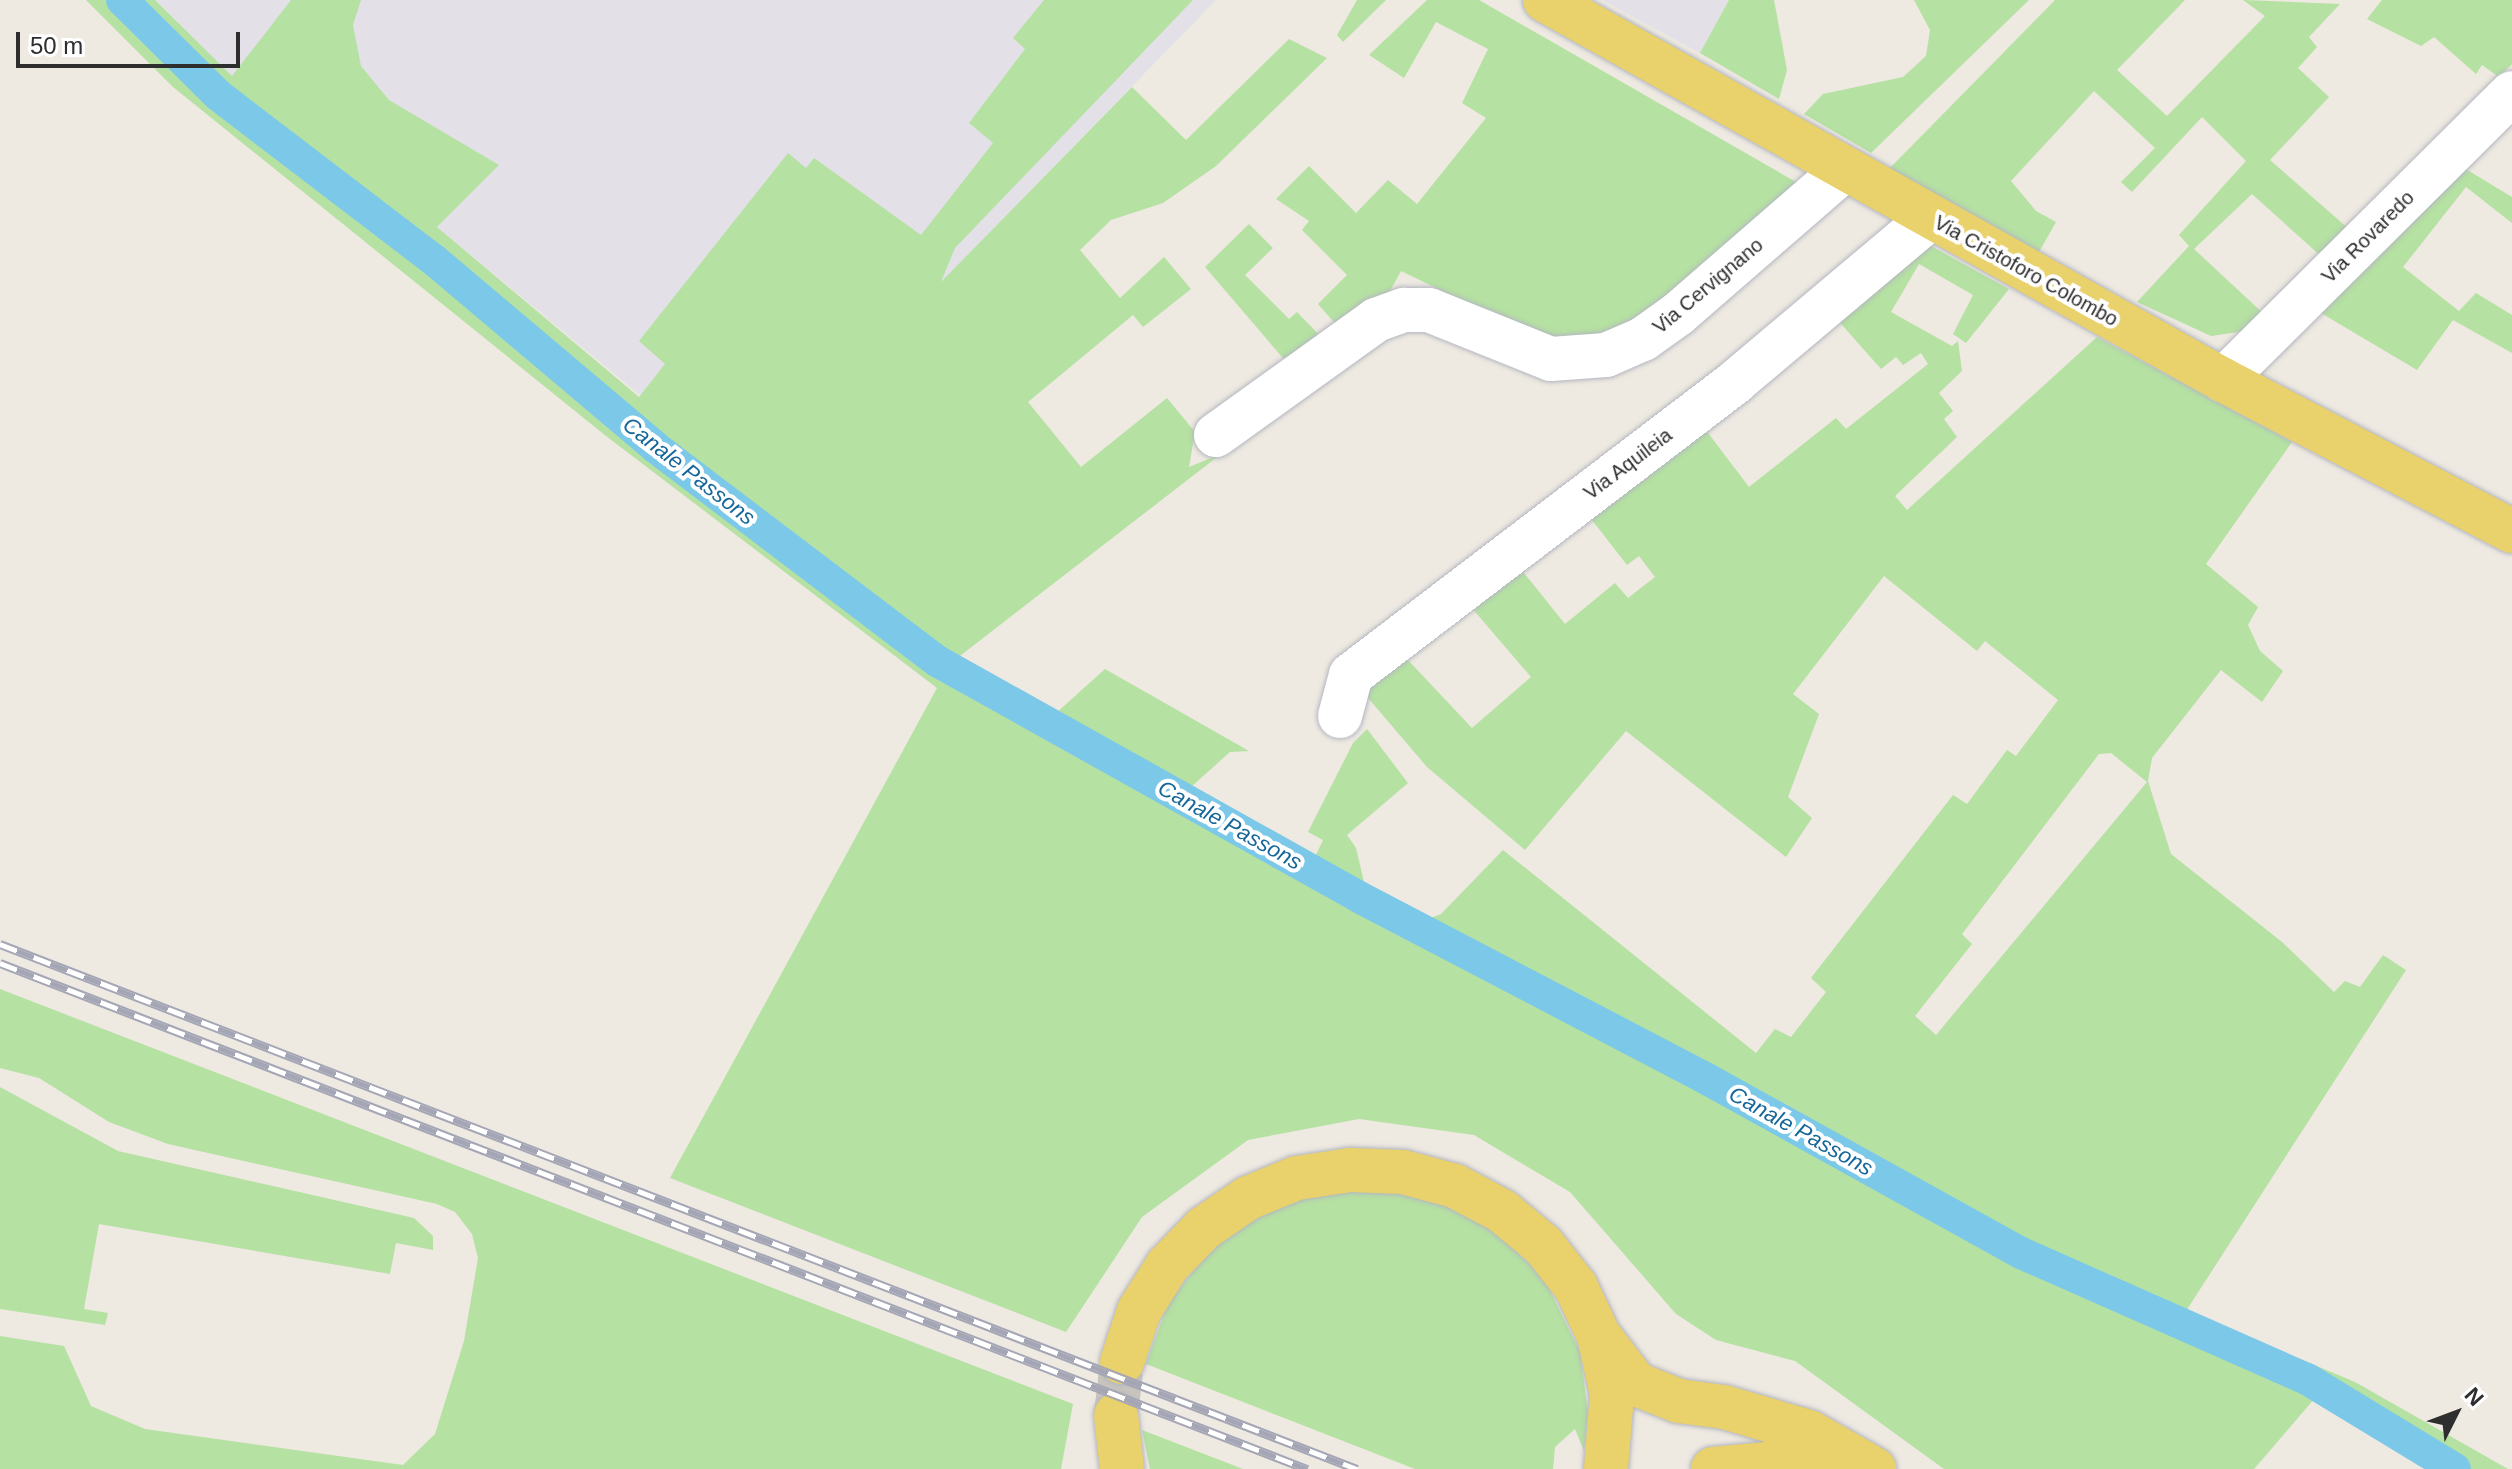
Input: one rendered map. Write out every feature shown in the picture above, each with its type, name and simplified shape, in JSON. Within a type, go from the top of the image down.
[{"type":"main road","name":"Via Cristoforo Colombo","points":[[1545,0],[2223,380],[2512,531]]},
{"type":"main road","points":[[1122,1362],[1139,1311],[1160,1277],[1204,1228],[1248,1198],[1285,1183],[1350,1170],[1403,1172],[1455,1186],[1502,1211],[1543,1245],[1576,1287],[1599,1336],[1636,1384],[1679,1401],[1724,1407],[1809,1432],[1874,1469]]},
{"type":"main road","points":[[1599,1336],[1612,1394],[1606,1469]]},
{"type":"main road","points":[[1116,1415],[1122,1469]]},
{"type":"main road","points":[[1713,1469],[1801,1461],[1826,1469]]},
{"type":"street","name":"Via Rovaredo","points":[[2223,380],[2512,93]]},
{"type":"street","name":"Via Cervignano","points":[[1216,435],[1376,320],[1404,310],[1429,310],[1551,359],[1619,349],[1678,314],[1845,169]]},
{"type":"street","name":"Via Aquileia","points":[[1340,716],[1351,675],[1734,383],[1930,218]]},
{"type":"shaded area","points":[[155,0],[1216,0],[746,483],[437,227],[232,77]]},
{"type":"shaded area","points":[[1602,0],[1729,0],[1700,53]]},
{"type":"green space","points":[[86,0],[155,0],[232,76],[291,0],[361,0],[353,25],[361,66],[389,100],[499,165],[437,227],[639,397],[665,364],[639,341],[788,153],[806,168],[814,158],[921,235],[993,143],[969,123],[1025,49],[1013,38],[1044,0],[1193,0],[955,248],[941,282],[1132,87],[1186,140],[1289,39],[1327,58],[1216,166],[1163,203],[1111,220],[1080,250],[1120,298],[1164,257],[1191,289],[1143,327],[1133,315],[1028,402],[1081,467],[1167,398],[1195,432],[1189,467],[1221,454],[956,659],[1055,714],[1105,669],[1249,751],[1230,752],[1191,787],[1316,855],[1323,840],[1308,832],[1353,743],[1367,729],[1408,783],[1347,835],[1356,848],[1364,882],[1431,918],[1441,914],[1503,850],[1756,1053],[1775,1029],[1791,1037],[1826,992],[1811,978],[1953,795],[1967,804],[2007,750],[2016,756],[2058,700],[1985,641],[1977,651],[1884,576],[1793,694],[1819,714],[1788,797],[1812,818],[1786,857],[1626,731],[1525,850],[1427,767],[1363,692],[1406,658],[1472,728],[1531,677],[1471,607],[1520,568],[1565,624],[1615,583],[1628,598],[1655,577],[1639,556],[1627,565],[1588,515],[1702,425],[1749,487],[1836,418],[1846,429],[1928,364],[1921,353],[1903,365],[1896,357],[1881,369],[1835,317],[1922,241],[2009,289],[1966,343],[1953,334],[1973,295],[1919,264],[1891,312],[1952,346],[1958,341],[1962,371],[1939,393],[1953,411],[1944,419],[1957,437],[1895,496],[1907,510],[2097,337],[2292,442],[2206,564],[2258,607],[2248,625],[2260,651],[2283,671],[2262,702],[2221,670],[2152,758],[2148,781],[2171,854],[2282,942],[2334,992],[2345,981],[2360,987],[2383,955],[2406,970],[2186,1311],[2355,1382],[2508,1469],[2438,1469],[2315,1398],[2254,1469],[1944,1469],[1795,1361],[1716,1340],[1676,1314],[1570,1192],[1474,1135],[1359,1119],[1248,1140],[1142,1217],[1066,1332],[670,1178],[937,688],[606,436],[173,87]],"holes":[[[2111,753],[2147,782],[1936,1035],[1915,1016],[1972,944],[1962,934],[2099,754]]]},
{"type":"green space","points":[[1357,0],[1386,0],[1343,42],[1337,35]]},
{"type":"green space","points":[[1427,0],[1479,0],[1803,186],[1641,327],[1552,344],[1401,271],[1389,293],[1339,328],[1318,304],[1347,275],[1302,230],[1309,221],[1276,199],[1309,166],[1356,213],[1388,180],[1417,204],[1486,118],[1462,103],[1488,49],[1436,22],[1404,78],[1369,55]]},
{"type":"green space","points":[[1729,0],[1774,0],[1787,70],[1779,99],[1700,53]]},
{"type":"green space","points":[[1914,0],[2029,0],[1871,153],[1804,114],[1823,94],[1903,77],[1926,56],[1930,30]]},
{"type":"green space","points":[[2055,0],[2185,0],[2117,70],[2167,116],[2265,16],[2243,0],[2340,4],[2309,37],[2317,47],[2298,68],[2329,97],[2270,160],[2350,230],[2323,258],[2252,194],[2194,249],[2266,316],[2252,330],[2211,336],[2137,302],[2189,246],[2179,235],[2246,161],[2202,117],[2132,192],[2121,182],[2155,148],[2094,91],[2011,181],[2036,211],[2056,222],[2039,252],[1889,169]]},
{"type":"green space","points":[[2382,0],[2512,0],[2512,64],[2499,77],[2482,65],[2476,74],[2434,37],[2421,46],[2367,19]]},
{"type":"green space","points":[[2459,165],[2512,197],[2512,223],[2466,187],[2403,267],[2459,311],[2476,293],[2512,315],[2512,353],[2453,320],[2417,370],[2321,313]]},
{"type":"green space","points":[[1249,224],[1273,248],[1245,275],[1289,319],[1297,312],[1323,339],[1288,364],[1205,267]]},
{"type":"green space","points":[[0,989],[1073,1404],[1061,1469],[0,1469],[0,1336],[64,1346],[91,1406],[145,1429],[403,1465],[435,1434],[464,1341],[478,1258],[472,1234],[455,1212],[437,1204],[168,1144],[109,1122],[39,1078],[0,1068]]},
{"type":"green space","points":[[0,1087],[118,1151],[414,1218],[433,1236],[433,1250],[396,1243],[390,1274],[99,1224],[84,1309],[108,1313],[105,1325],[0,1309]]},
{"type":"green space","points":[[1361,1187],[1419,1194],[1488,1225],[1544,1278],[1580,1352],[1588,1412],[1584,1451],[1575,1429],[1555,1447],[1553,1469],[1415,1469],[1146,1364],[1168,1303],[1213,1246],[1264,1210],[1314,1193]]},
{"type":"green space","points":[[1142,1430],[1243,1469],[1150,1469]]},
{"type":"waterway","name":"Canale Passons","points":[[122,0],[218,95],[434,260],[655,447],[937,661],[1359,897],[1707,1079],[2021,1253],[2307,1379],[2455,1469]]},
{"type":"tunnel","points":[[1116,1415],[1122,1362]]},
{"type":"railway","points":[[0,944],[1357,1469]]},
{"type":"railway","points":[[0,963],[1307,1469]]}]
